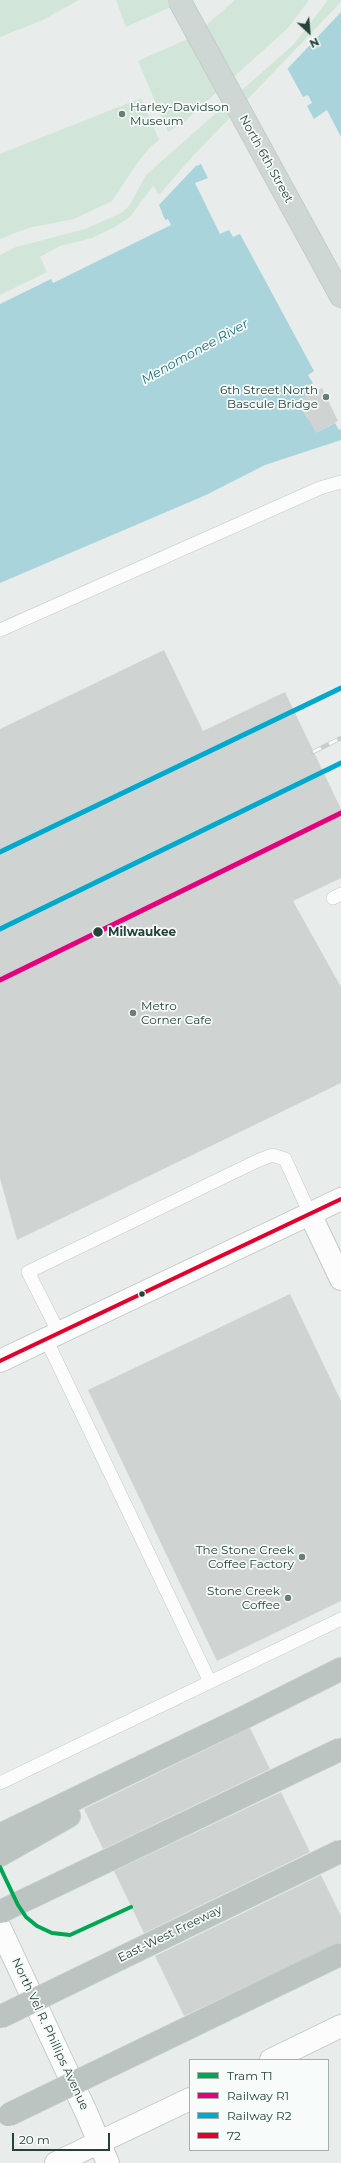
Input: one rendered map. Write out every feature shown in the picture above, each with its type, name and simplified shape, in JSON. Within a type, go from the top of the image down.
[{"type":"highway","points":[[0,1834],[245,1717],[341,1668]]},
{"type":"highway","points":[[0,1855],[245,1717]]},
{"type":"highway","points":[[0,1912],[341,1750]]},
{"type":"highway","name":"East-West Freeway","points":[[0,2017],[341,1851]]},
{"type":"highway","points":[[3,2117],[341,1954]]},
{"type":"main road","name":"North 6th Street","points":[[179,0],[341,296]]},
{"type":"street","points":[[0,1361],[341,1199]]},
{"type":"street","points":[[310,1214],[341,1279]]},
{"type":"street","name":"North Vel R. Phillips Avenue","points":[[0,1928],[86,2112],[108,2163]]},
{"type":"street","points":[[273,2059],[341,2026]]},
{"type":"street","points":[[56,2163],[189,2099]]},
{"type":"lane","points":[[0,630],[320,488],[341,482]]},
{"type":"lane","points":[[210,1682],[53,1336],[28,1272],[272,1155],[285,1159],[310,1214]]},
{"type":"lane","points":[[0,1783],[341,1619]]},
{"type":"green space","points":[[0,0],[79,0],[43,20],[0,37]]},
{"type":"green space","points":[[116,0],[181,0],[177,4],[126,27]]},
{"type":"green space","points":[[235,0],[309,0],[288,28],[185,121],[168,132],[138,61],[194,36]]},
{"type":"green space","points":[[328,0],[341,0],[341,2],[192,157],[159,195],[153,186],[130,217],[115,227],[92,238],[60,246],[40,257],[47,272],[0,295],[0,255],[16,247],[85,229],[121,213],[129,206],[146,175],[294,44]]},
{"type":"green space","points":[[141,98],[159,140],[150,147],[138,162],[112,201],[74,219],[28,228],[0,239],[0,154]]},
{"type":"water","name":"Menomonee River","points":[[341,12],[341,440],[265,465],[206,495],[0,583],[0,304],[51,279],[53,283],[171,225],[168,219],[165,220],[159,205]]},
{"type":"pier","name":"6th Street North Bascule Bridge","points":[[286,66],[303,97],[308,95],[312,103],[307,106],[314,119],[327,110],[341,137],[341,429],[339,430],[335,423],[318,432],[306,416],[299,401],[307,395],[304,390],[313,383],[308,375],[314,371],[240,234],[233,237],[229,230],[220,234],[195,183],[208,178],[201,164],[197,166],[195,163]]},
{"type":"building","points":[[322,388],[338,421],[316,433],[298,400]]},
{"type":"building","points":[[164,650],[203,731],[285,692],[341,809],[341,878],[293,901],[341,987],[341,1083],[17,1240],[0,1178],[0,729]]},
{"type":"building","points":[[290,1294],[341,1401],[341,1601],[217,1661],[88,1390]]},
{"type":"building","points":[[250,1728],[270,1769],[103,1849],[84,1809]]},
{"type":"building","points":[[281,1792],[310,1852],[144,1933],[114,1871]]},
{"type":"building","points":[[321,1875],[341,1916],[341,1942],[184,2016],[155,1956]]},
{"type":"tram line","name":"T1","points":[[0,1867],[18,1905],[26,1917],[37,1926],[52,1933],[70,1935],[131,1907]]},
{"type":"tram line","points":[[49,1932],[61,1935]]},
{"type":"railway","points":[[294,711],[341,688]]},
{"type":"railway","points":[[313,752],[341,738]]},
{"type":"rail line","name":"R2","points":[[0,852],[341,688]]},
{"type":"rail line","name":"R2","points":[[0,929],[341,763]]},
{"type":"rail line","name":"R1","points":[[0,980],[341,813]]},
{"type":"transit line","name":"72","points":[[0,1361],[341,1199]]},
{"type":"place","name":"Harley-Davidson Museum","points":[[122,114]]},
{"type":"place","name":"6th Street North Bascule Bridge","points":[[326,397]]},
{"type":"place","name":"Milwaukee","points":[[98,932]]},
{"type":"place","name":"Metro Corner Cafe","points":[[133,1013]]},
{"type":"place","name":"The Stone Creek Coffee Factory","points":[[302,1557]]},
{"type":"place","name":"Stone Creek Coffee","points":[[288,1598]]}]
